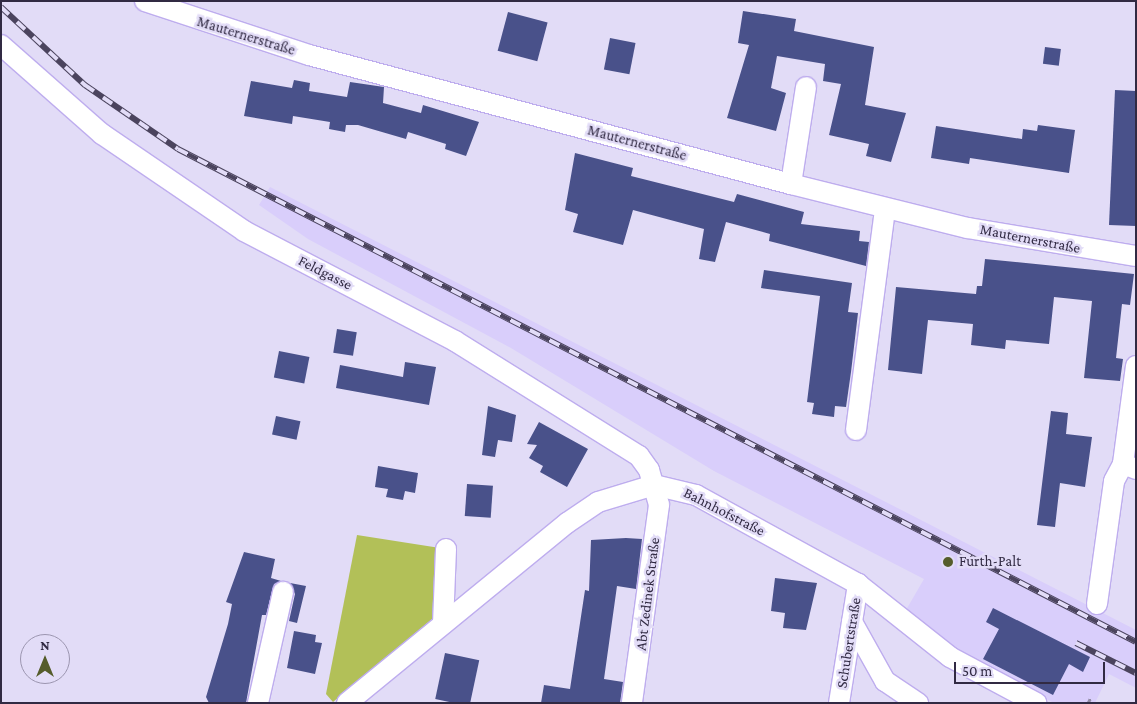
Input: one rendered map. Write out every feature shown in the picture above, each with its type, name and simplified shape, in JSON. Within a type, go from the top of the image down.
[{"type":"street","name":"Mauternerstraße","points":[[145,1],[220,30],[791,184],[885,208],[1040,243],[1136,256]]},
{"type":"street","name":"Feldgasse","points":[[1,45],[80,118],[244,231],[455,341],[627,447],[649,470],[654,485]]},
{"type":"street","points":[[791,184],[806,87]]},
{"type":"street","points":[[856,430],[885,208]]},
{"type":"street","points":[[1097,604],[1114,481],[1130,467],[1135,371]]},
{"type":"street","points":[[348,703],[443,624],[598,502],[654,485]]},
{"type":"street","name":"Bahnhofstraße","points":[[654,485],[696,495],[858,584],[950,658],[1036,703]]},
{"type":"street","name":"Abt Zedinek Straße","points":[[632,703],[651,583],[659,505],[654,485]]},
{"type":"street","points":[[443,624],[446,549]]},
{"type":"street","name":"Schubertstraße","points":[[839,703],[858,584]]},
{"type":"street","points":[[258,703],[283,592]]},
{"type":"street","points":[[852,622],[886,681],[918,703]]},
{"type":"path","points":[[1088,703],[1091,697]]},
{"type":"shaded area","points":[[270,187],[1136,630],[1136,688],[1109,674],[1095,703],[1054,703],[959,653],[906,610],[924,579],[714,471],[511,348],[308,239],[259,205]]},
{"type":"green space","points":[[357,535],[440,548],[437,615],[333,702],[326,694]]},
{"type":"building","points":[[743,11],[796,19],[794,31],[874,47],[865,105],[906,113],[891,162],[866,156],[869,144],[829,135],[841,84],[823,81],[825,64],[777,56],[771,88],[786,93],[776,131],[727,118],[749,45],[738,43]]},
{"type":"building","points":[[508,12],[548,23],[537,61],[498,51]]},
{"type":"building","points":[[610,38],[636,43],[629,74],[604,69]]},
{"type":"building","points":[[1045,47],[1061,49],[1059,66],[1043,64]]},
{"type":"building","points":[[294,80],[310,83],[309,91],[347,97],[350,82],[384,87],[383,103],[421,113],[423,105],[479,122],[466,156],[445,149],[446,144],[408,132],[406,139],[358,125],[346,125],[345,132],[329,129],[330,122],[293,116],[292,124],[244,116],[251,81],[292,88]]},
{"type":"building","points":[[1115,90],[1136,91],[1136,226],[1109,225]]},
{"type":"building","points":[[1038,125],[1075,130],[1069,173],[970,158],[969,164],[931,158],[936,126],[1022,139],[1023,129],[1037,131]]},
{"type":"building","points":[[575,153],[633,168],[631,176],[734,202],[737,194],[804,212],[801,224],[860,231],[859,241],[869,242],[866,266],[769,241],[770,234],[726,222],[715,262],[699,259],[704,229],[633,210],[623,245],[573,232],[578,214],[565,210]]},
{"type":"building","points":[[985,259],[1134,274],[1130,305],[1122,304],[1116,358],[1123,359],[1120,381],[1084,378],[1092,301],[1054,297],[1049,344],[1006,340],[1005,349],[971,345],[973,324],[928,320],[922,374],[888,370],[896,287],[976,294],[977,286],[982,286]]},
{"type":"building","points":[[764,270],[852,283],[848,312],[858,313],[851,372],[846,407],[835,406],[834,417],[812,414],[814,403],[807,402],[820,296],[761,288]]},
{"type":"building","points":[[337,329],[357,332],[353,356],[333,353]]},
{"type":"building","points":[[279,351],[309,357],[304,383],[274,378]]},
{"type":"building","points":[[405,362],[436,367],[429,405],[336,388],[340,365],[403,377]]},
{"type":"building","points":[[488,406],[516,415],[512,442],[498,440],[495,457],[482,455]]},
{"type":"building","points":[[1051,411],[1068,413],[1066,434],[1092,437],[1085,487],[1060,483],[1055,527],[1037,525]]},
{"type":"building","points":[[276,416],[300,421],[297,440],[272,435]]},
{"type":"building","points":[[539,422],[588,449],[567,487],[540,472],[543,466],[529,458],[537,445],[527,444]]},
{"type":"building","points":[[378,466],[418,473],[415,493],[405,491],[403,500],[386,497],[388,489],[375,487]]},
{"type":"building","points":[[467,484],[493,486],[491,518],[465,516]]},
{"type":"building","points":[[642,539],[636,589],[617,586],[604,679],[623,682],[620,703],[541,703],[544,685],[570,689],[585,590],[589,591],[591,540]]},
{"type":"building","points":[[244,552],[275,559],[271,578],[281,581],[274,584],[266,615],[262,615],[246,703],[209,703],[206,697],[228,624],[232,604],[226,602]]},
{"type":"building","points":[[775,578],[817,583],[806,630],[783,628],[785,613],[771,611]]},
{"type":"building","points":[[290,583],[306,586],[297,623],[289,621],[295,594]]},
{"type":"building","points":[[993,608],[1090,657],[1083,672],[1069,664],[1053,695],[983,659],[999,629],[986,622]]},
{"type":"building","points":[[294,631],[316,635],[315,642],[322,643],[315,674],[287,668]]},
{"type":"building","points":[[445,653],[479,660],[470,703],[454,703],[435,699]]},
{"type":"railway","points":[[1,7],[85,85],[178,149],[1136,642]]},
{"type":"railway","points":[[1076,643],[1136,673]]},
{"type":"place","name":"Furth-Palt","points":[[948,562]]}]
